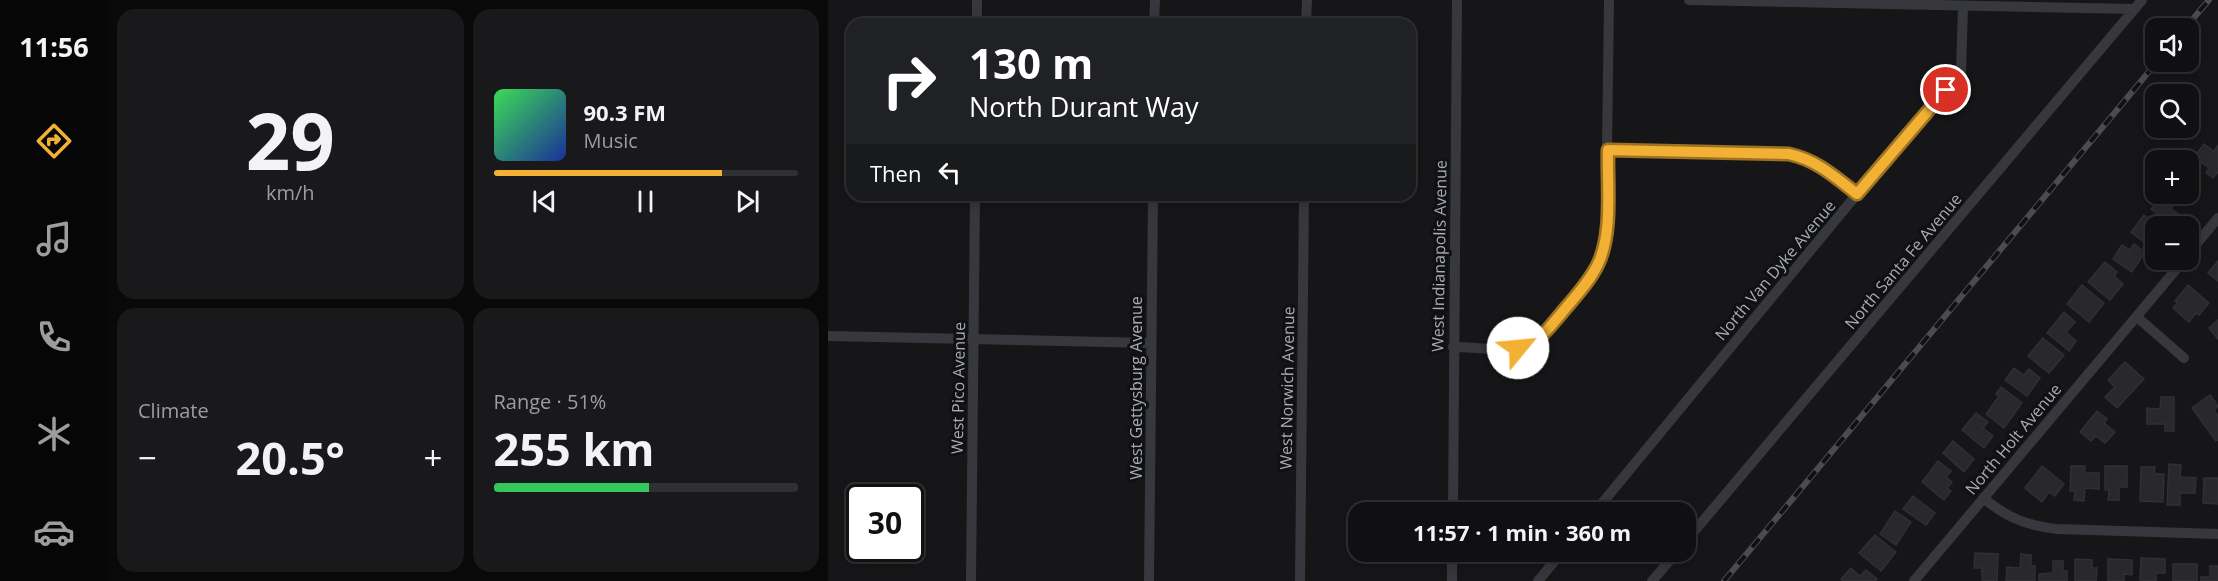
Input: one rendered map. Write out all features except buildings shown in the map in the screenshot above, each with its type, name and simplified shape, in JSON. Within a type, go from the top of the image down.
[{"type":"street","points":[[977,0],[977,18]]},
{"type":"street","points":[[1154,18],[1155,0]]},
{"type":"street","points":[[1306,18],[1307,0]]},
{"type":"street","name":"West Indianapolis Avenue","points":[[1453,502],[1457,0]]},
{"type":"street","points":[[1454,347],[1511,349],[1533,343],[1545,333],[1588,281],[1600,260],[1604,244],[1608,150],[1609,0]]},
{"type":"street","points":[[1689,0],[1866,2],[1963,6],[2138,4]]},
{"type":"street","name":"North Santa Fe Avenue","points":[[1696,529],[2138,4]]},
{"type":"street","name":"North Van Dyke Avenue","points":[[1603,502],[1857,194],[1961,72],[1963,6]]},
{"type":"street","points":[[1608,150],[1789,154],[1811,160],[1857,194]]},
{"type":"street","name":"West Pico Avenue","points":[[971,581],[975,201]]},
{"type":"street","name":"West Gettysburg Avenue","points":[[1149,581],[1153,201]]},
{"type":"street","name":"West Norwich Avenue","points":[[1300,581],[1304,201]]},
{"type":"street","points":[[2199,241],[2218,218]]},
{"type":"street","name":"North Holt Avenue","points":[[1914,581],[2176,270]]},
{"type":"street","points":[[2137,317],[2184,358]]},
{"type":"street","points":[[828,336],[1151,343]]},
{"type":"street","points":[[1983,498],[2016,521],[2057,530],[2218,534]]},
{"type":"street","points":[[1452,562],[1452,581]]},
{"type":"street","points":[[1538,581],[1554,562]]},
{"type":"street","points":[[1652,581],[1668,562]]},
{"type":"railway","points":[[2194,18],[2209,0]]},
{"type":"railway","points":[[1724,581],[2149,72]]},
{"type":"route","points":[[1518,348],[1533,343],[1541,337],[1588,281],[1597,266],[1603,250],[1606,231],[1608,150],[1789,154],[1811,160],[1857,194],[1946,90]]}]
